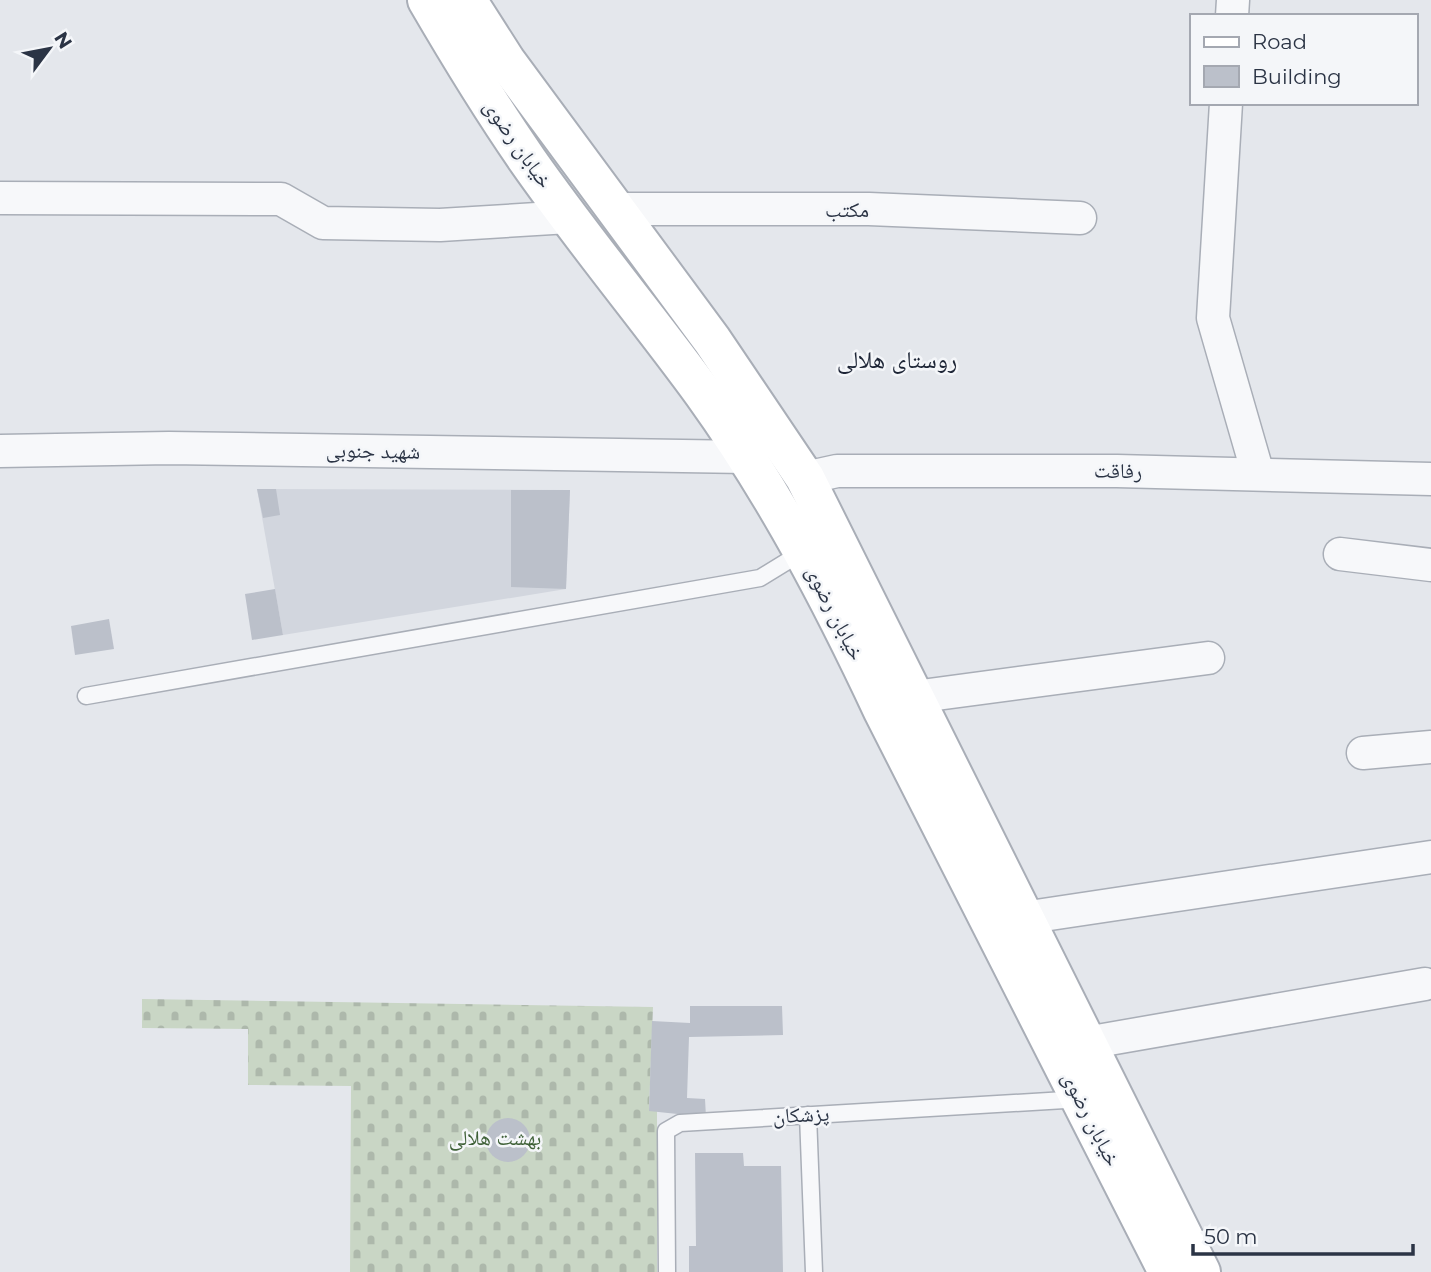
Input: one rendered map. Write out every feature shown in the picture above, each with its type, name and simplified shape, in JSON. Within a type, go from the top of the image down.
[{"type":"street","name":"خیابان رضوی","points":[[427,0],[470,75],[569,217],[704,394],[778,506],[819,544],[914,697],[1201,1272]]},
{"type":"street","name":"خیابان رضوی","points":[[467,0],[506,61],[712,340],[805,478],[819,544],[840,618],[883,710],[1168,1272]]},
{"type":"street","points":[[1226,105],[1213,318],[1258,474]]},
{"type":"street","points":[[0,198],[281,199],[323,223],[440,225],[569,217]]},
{"type":"street","name":"مکتب","points":[[615,209],[869,209],[1080,218]]},
{"type":"street","name":"شهید جنوبی","points":[[0,451],[169,448],[746,457]]},
{"type":"street","name":"رفاقت","points":[[805,478],[837,471],[1117,471],[1431,479]]},
{"type":"street","points":[[1340,554],[1431,565]]},
{"type":"street","points":[[914,697],[1208,657]]},
{"type":"street","points":[[1363,753],[1431,747]]},
{"type":"street","points":[[1023,918],[1431,857]]},
{"type":"street","points":[[1086,1043],[1425,984]]},
{"type":"lane","points":[[86,696],[760,578],[819,544]]},
{"type":"lane","name":"پزشکان","points":[[667,1272],[666,1131],[680,1122],[1065,1100],[1079,1096]]},
{"type":"lane","points":[[808,1115],[814,1272]]},
{"type":"shaded area","points":[[257,489],[570,490],[566,589],[283,635]]},
{"type":"green space","name":"بهشت هلالی","points":[[142,999],[653,1007],[649,1110],[657,1111],[657,1272],[350,1272],[351,1086],[248,1085],[248,1029],[142,1028]]},
{"type":"building","points":[[257,489],[276,489],[280,515],[263,518]]},
{"type":"building","points":[[511,490],[570,490],[566,589],[511,587]]},
{"type":"building","points":[[275,589],[283,635],[252,640],[245,594]]},
{"type":"building","points":[[109,619],[114,649],[75,655],[71,626]]},
{"type":"building","points":[[690,1006],[782,1006],[783,1035],[689,1037],[687,1098],[705,1099],[706,1117],[649,1111],[652,1021],[690,1023]]},
{"type":"building","points":[[508,1118],[523,1125],[530,1140],[523,1155],[508,1162],[493,1155],[486,1140],[493,1125]]},
{"type":"building","points":[[695,1153],[743,1153],[744,1166],[781,1166],[783,1272],[689,1272],[689,1246],[696,1246]]},
{"type":"district","name":"روستای هلالی","points":[[897,360]]}]
